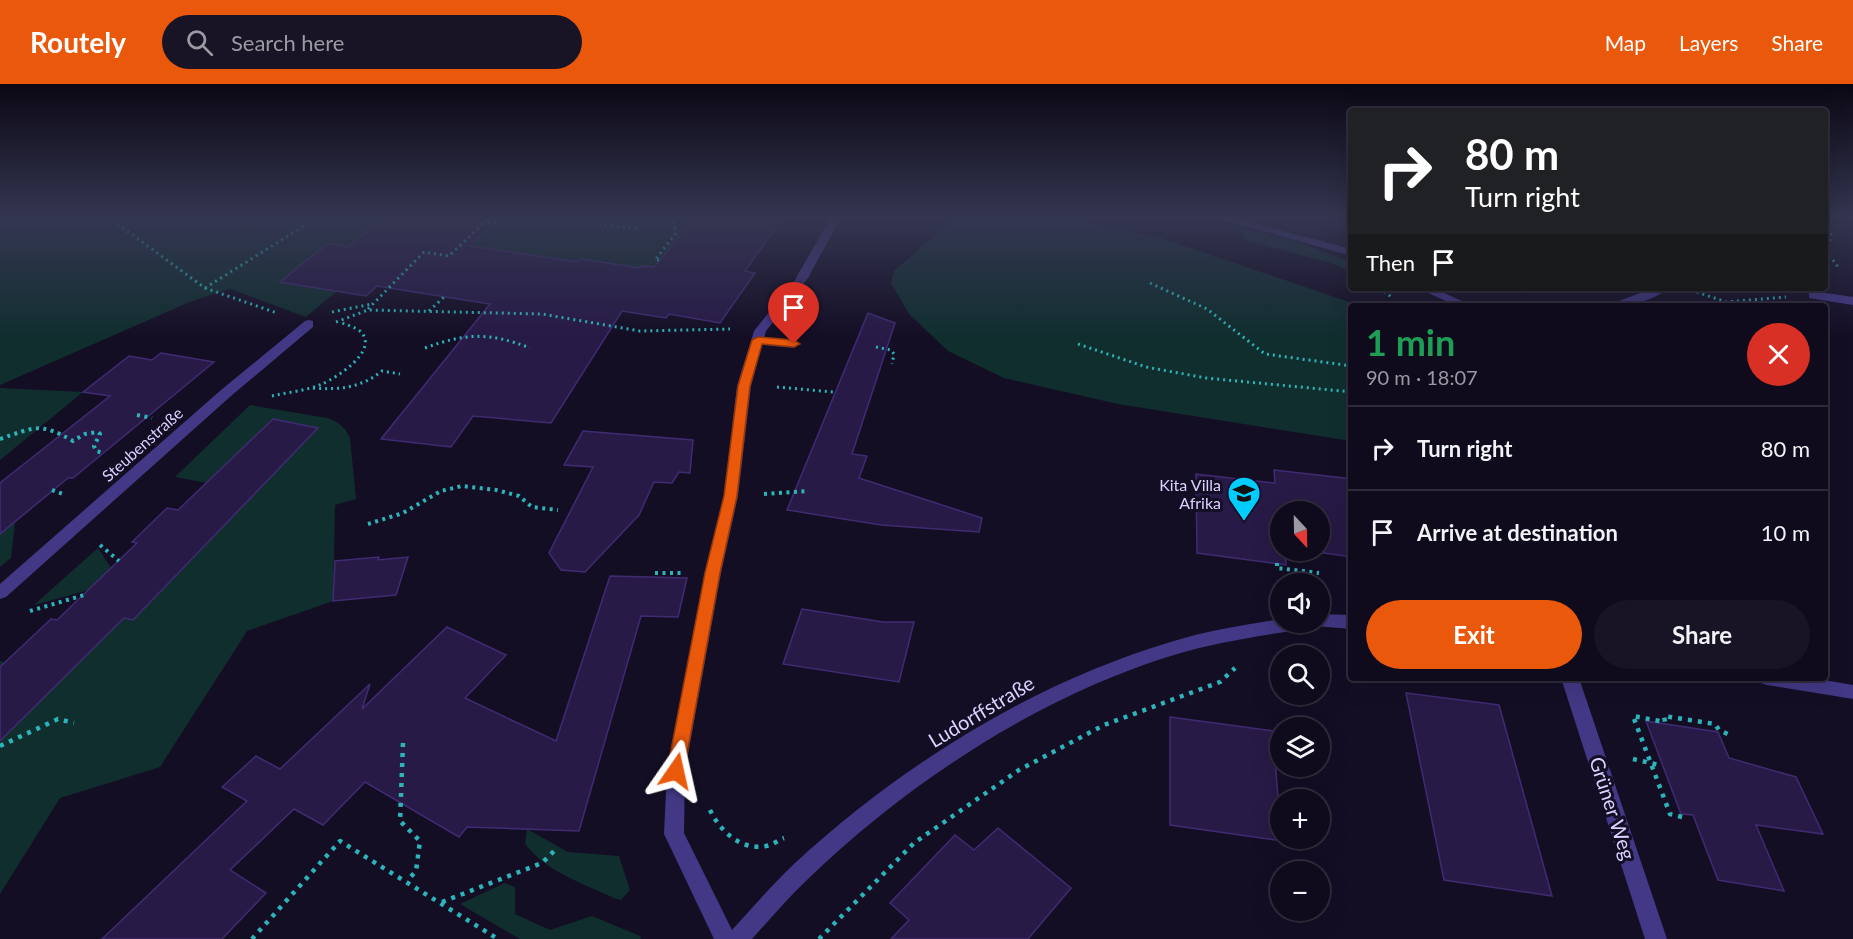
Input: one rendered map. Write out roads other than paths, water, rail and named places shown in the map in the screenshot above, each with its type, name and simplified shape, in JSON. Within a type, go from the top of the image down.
[{"type":"street","points":[[725,939],[674,834],[676,771],[712,573],[731,496],[744,386],[759,336],[802,278],[814,257]]},
{"type":"street","points":[[1430,291],[1446,298]]},
{"type":"street","points":[[1622,303],[1656,291]]},
{"type":"street","points":[[1813,295],[1853,301]]},
{"type":"street","name":"Steubenstraße","points":[[0,593],[220,398],[309,324]]},
{"type":"street","points":[[759,336],[794,344]]},
{"type":"street","points":[[1330,621],[1348,622]]},
{"type":"street","name":"Ludorffstraße","points":[[738,939],[808,865],[892,793],[990,729],[1052,696],[1158,653],[1270,627]]},
{"type":"street","name":"Grüner Weg","points":[[1571,681],[1656,939]]},
{"type":"street","points":[[1785,681],[1853,692]]},
{"type":"place","name":"Kita Villa Afrika","points":[[1244,522]]}]
